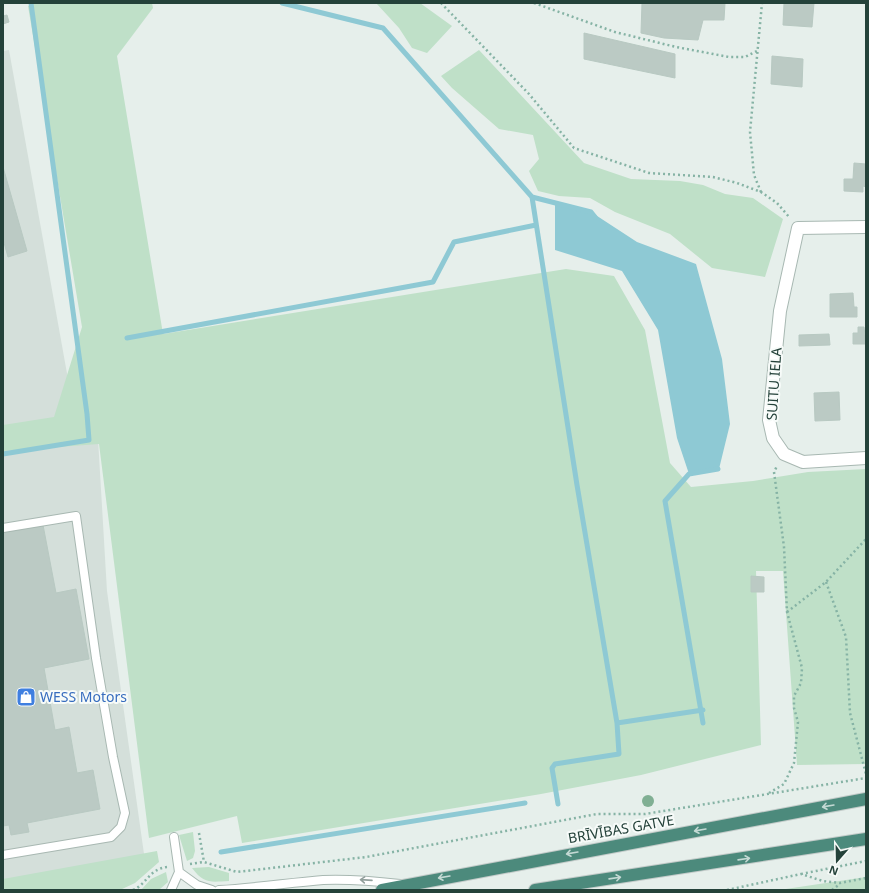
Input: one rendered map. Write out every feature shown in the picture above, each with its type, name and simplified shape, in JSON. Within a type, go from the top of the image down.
[{"type":"highway","name":"BRĪVĪBAS GATVE","points":[[382,890],[404,884],[866,799]]},
{"type":"highway","points":[[535,890],[866,840]]},
{"type":"street","points":[[798,228],[866,227]]},
{"type":"street","name":"SUITU IELA","points":[[784,454],[773,438],[769,420],[780,311],[798,228]]},
{"type":"street","points":[[784,454],[803,462],[866,458]]},
{"type":"lane","points":[[3,528],[76,516],[112,757],[125,813],[121,827],[111,837],[3,855]]},
{"type":"lane","points":[[171,890],[178,869],[174,837]]},
{"type":"lane","points":[[178,869],[197,885],[212,890]]},
{"type":"lane","points":[[219,890],[246,889],[323,880],[364,880],[404,884]]},
{"type":"path","points":[[441,3],[529,94],[574,148],[649,173],[713,177],[737,183],[761,192],[777,203],[798,228]]},
{"type":"path","points":[[534,3],[616,32],[676,47],[729,57],[745,57],[756,51]]},
{"type":"path","points":[[761,192],[754,175],[750,132],[756,51],[760,40],[762,3]]},
{"type":"path","points":[[767,795],[784,784],[794,763],[798,722],[794,708],[794,696],[802,684],[802,668],[786,612],[784,547],[774,472],[784,454]]},
{"type":"path","points":[[786,612],[826,582],[866,539]]},
{"type":"path","points":[[826,582],[846,637],[850,713],[866,774]]},
{"type":"path","points":[[133,890],[138,888],[154,871],[162,868],[178,869],[204,862],[237,872],[366,857],[597,814],[645,814],[866,778]]},
{"type":"path","points":[[199,833],[204,862]]},
{"type":"path","points":[[727,890],[866,861]]},
{"type":"path","points":[[801,874],[823,881],[840,883],[866,878]]},
{"type":"path","points":[[832,890],[840,883]]},
{"type":"shaded area","points":[[9,50],[68,379],[98,439],[107,591],[145,861],[3,885],[3,51]]},
{"type":"green space","points":[[34,3],[152,3],[153,8],[117,56],[163,334],[566,269],[614,276],[645,330],[670,463],[691,487],[753,481],[808,472],[866,469],[866,764],[797,765],[783,571],[756,571],[761,745],[641,775],[541,794],[242,843],[237,816],[149,838],[99,444],[3,451],[3,425],[54,417],[82,327],[28,6]]},
{"type":"green space","points":[[376,3],[420,3],[452,26],[427,53],[412,48],[399,28]]},
{"type":"green space","points":[[479,50],[584,163],[631,179],[680,181],[703,185],[725,194],[753,198],[783,219],[765,277],[712,268],[670,234],[615,212],[590,198],[559,196],[538,191],[529,171],[539,159],[533,135],[499,129],[452,88],[441,76]]},
{"type":"green space","points":[[193,832],[195,851],[193,858],[187,861],[179,835]]},
{"type":"green space","points":[[157,851],[159,862],[135,883],[120,890],[3,890],[3,879]]},
{"type":"green space","points":[[209,867],[229,873],[229,881],[208,881],[200,877],[192,868]]},
{"type":"green space","points":[[166,872],[168,882],[160,889],[141,890],[151,879]]},
{"type":"green space","points":[[866,877],[866,890],[779,890]]},
{"type":"water","points":[[555,203],[591,212],[637,242],[696,264],[722,359],[730,424],[719,469],[689,474],[677,438],[658,330],[622,271],[555,250]]},
{"type":"building","points":[[642,3],[725,3],[724,20],[703,20],[698,40],[664,38],[641,33]]},
{"type":"building","points":[[784,3],[814,3],[812,27],[783,25]]},
{"type":"building","points":[[7,15],[9,22],[3,24],[3,16]]},
{"type":"building","points":[[584,33],[675,54],[675,78],[584,59]]},
{"type":"building","points":[[772,56],[803,59],[802,87],[771,84]]},
{"type":"building","points":[[854,163],[866,164],[866,187],[863,186],[863,192],[844,191],[844,179],[853,179]]},
{"type":"building","points":[[3,167],[27,251],[8,257],[3,239]]},
{"type":"building","points":[[853,293],[854,307],[857,307],[857,317],[830,317],[830,294]]},
{"type":"building","points":[[858,327],[864,327],[866,344],[853,344],[853,333],[858,333]]},
{"type":"building","points":[[829,334],[830,345],[799,346],[799,335]]},
{"type":"building","points":[[839,392],[840,420],[815,421],[814,393]]},
{"type":"building","name":"WESS Motors","points":[[43,525],[56,593],[76,589],[89,659],[44,668],[55,730],[69,727],[77,773],[93,770],[100,809],[27,823],[29,832],[11,835],[9,825],[3,826],[3,533]]},
{"type":"building","points":[[751,576],[764,577],[764,592],[751,592]]},
{"type":"waterway","points":[[3,454],[89,440],[87,414],[31,3]]},
{"type":"waterway","points":[[282,3],[383,28],[532,197],[591,212],[595,217]]},
{"type":"waterway","points":[[532,197],[577,485],[617,723],[619,754],[555,764],[552,768],[558,804]]},
{"type":"waterway","points":[[127,338],[433,282],[454,242],[536,225]]},
{"type":"waterway","points":[[703,723],[665,501],[689,474],[718,469]]},
{"type":"waterway","points":[[617,723],[703,710]]},
{"type":"waterway","points":[[221,852],[525,803]]},
{"type":"place","name":"WESS Motors","points":[[26,697]]}]
